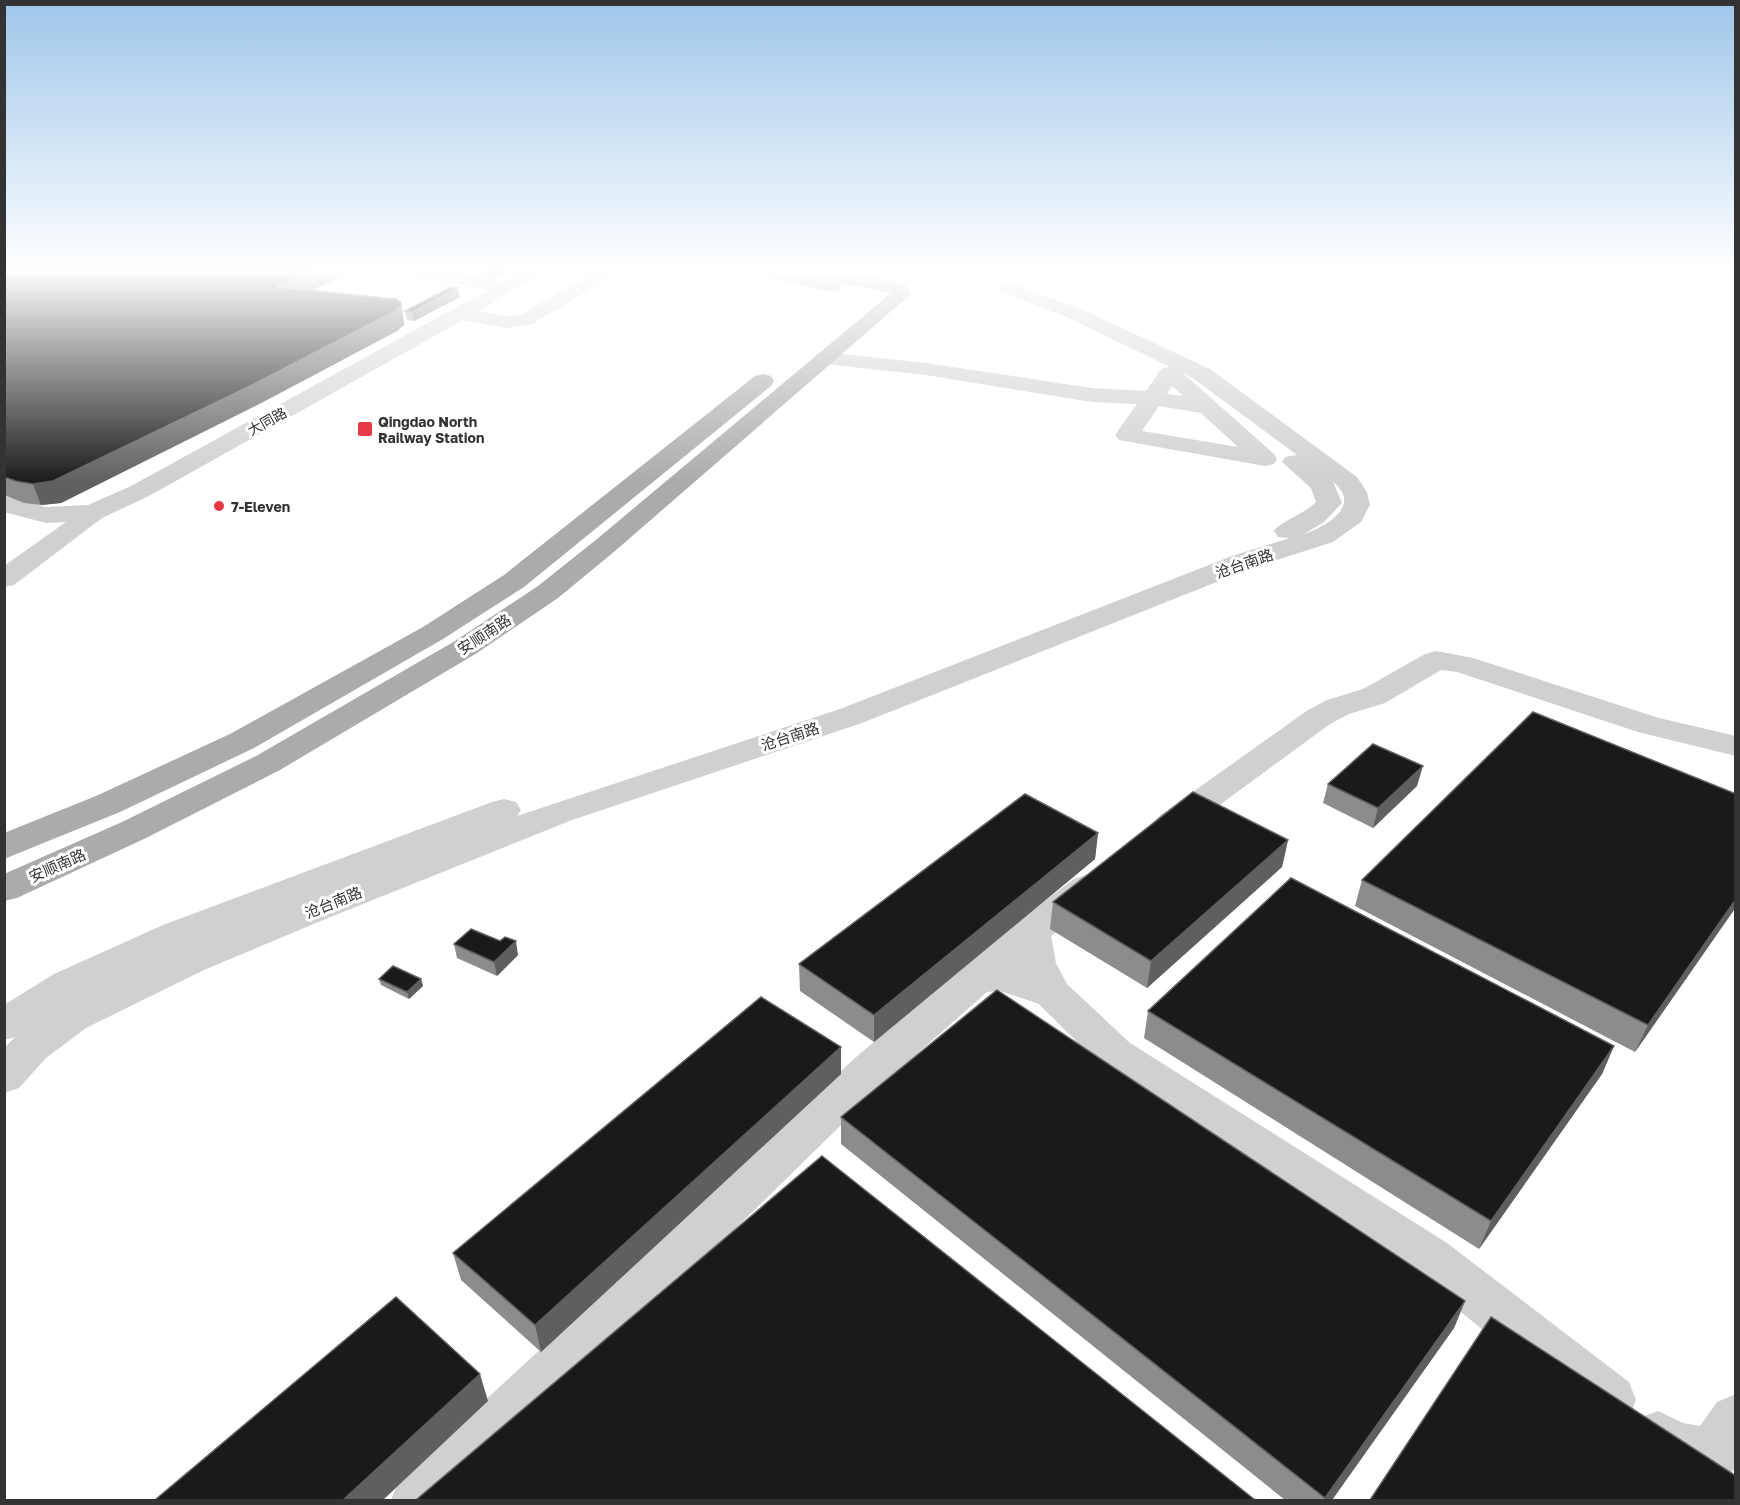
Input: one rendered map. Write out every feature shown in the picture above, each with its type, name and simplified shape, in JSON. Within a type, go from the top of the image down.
[{"type":"main road","name":"安顺南路","points":[[4,847],[108,804],[242,741],[433,633],[514,581],[810,342]]},
{"type":"main road","name":"安顺南路","points":[[4,889],[134,830],[268,763],[465,646],[548,592],[843,342]]},
{"type":"street","name":"大同路","points":[[6,576],[70,532],[93,513],[140,491],[411,342]]},
{"type":"street","name":"沧台南路","points":[[4,1076],[32,1047],[72,1017],[190,960],[560,812],[851,716],[1242,562],[1324,537],[1352,517],[1357,505],[1354,492],[1348,482],[1202,374],[1138,342]]},
{"type":"street","name":"沧台南路","points":[[4,1025],[68,984],[210,922],[539,796],[827,703],[1217,555],[1302,526],[1319,515],[1329,503],[1322,485],[1232,411],[1182,375],[1170,357]]},
{"type":"street","points":[[824,358],[926,369],[1092,395],[1153,398]]},
{"type":"street","points":[[1170,373],[1265,459],[1127,435],[1153,398],[1170,373]]},
{"type":"street","points":[[4,504],[46,515],[93,513]]},
{"type":"street","points":[[4,514],[70,532]]},
{"type":"street","points":[[419,1500],[870,1070],[1032,931],[1128,856],[1319,717],[1338,707],[1374,696],[1436,660],[1462,664],[1649,725],[1736,746]]},
{"type":"street","points":[[1032,931],[1032,948],[1036,963],[1053,994],[1115,1054],[1430,1258],[1672,1448],[1712,1455],[1736,1420]]},
{"type":"street","points":[[979,978],[1001,977],[1053,994]]},
{"type":"building","points":[[4,342],[335,342],[53,481],[33,484],[4,477]]},
{"type":"building","points":[[1533,712],[1736,794],[1736,899],[1648,1025],[1362,880]]},
{"type":"building","points":[[1373,744],[1423,766],[1378,808],[1328,784]]},
{"type":"building","points":[[1193,792],[1288,840],[1151,961],[1053,902]]},
{"type":"building","points":[[1025,794],[1098,833],[874,1015],[799,964]]},
{"type":"building","points":[[1291,878],[1614,1046],[1491,1221],[1148,1011]]},
{"type":"building","points":[[471,929],[500,941],[505,937],[516,941],[494,962],[454,944]]},
{"type":"building","points":[[393,966],[421,979],[407,992],[379,979]]},
{"type":"building","points":[[997,990],[1465,1301],[1325,1498],[841,1117]]},
{"type":"building","points":[[761,997],[841,1047],[535,1325],[453,1253]]},
{"type":"building","points":[[822,1156],[1255,1500],[416,1500]]},
{"type":"building","points":[[396,1297],[480,1374],[343,1500],[155,1500]]},
{"type":"building","points":[[1491,1317],[1736,1476],[1736,1500],[1370,1500]]},
{"type":"place","name":"Qingdao North Railway Station","points":[[365,429]]},
{"type":"place","name":"7-Eleven","points":[[219,506]]}]
